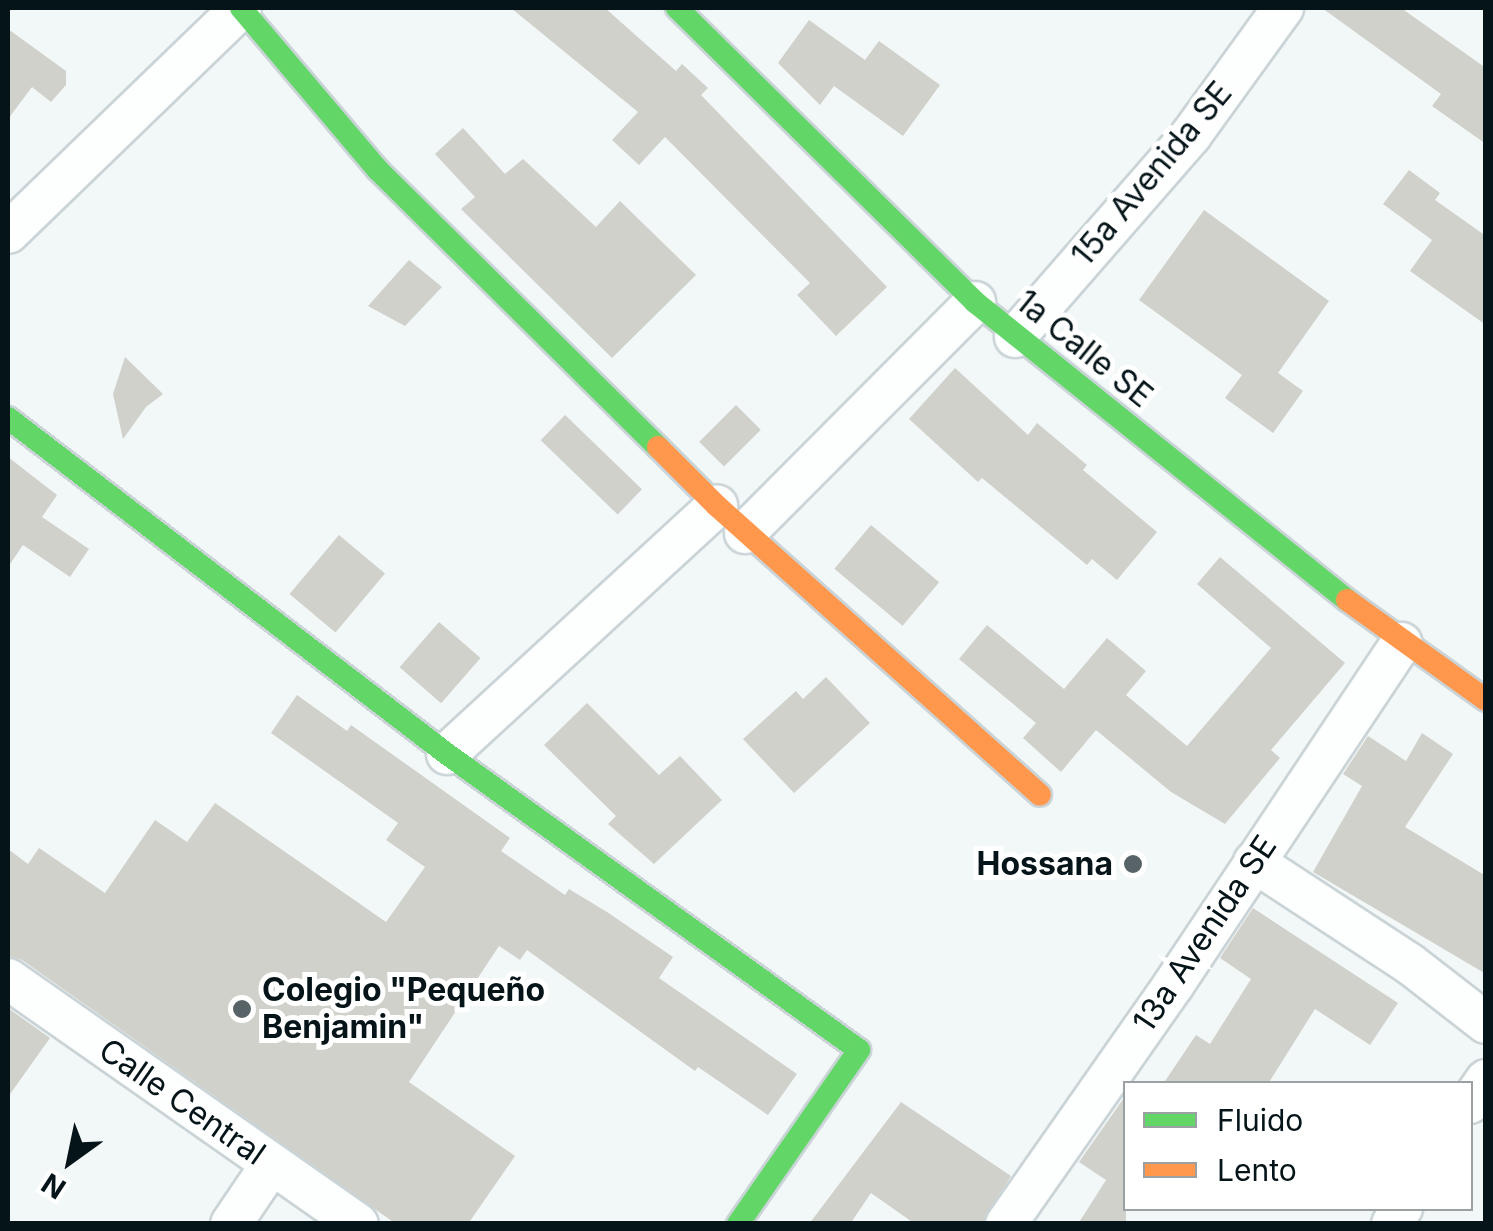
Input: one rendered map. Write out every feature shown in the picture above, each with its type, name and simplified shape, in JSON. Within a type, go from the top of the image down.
[{"type":"street","points":[[8,233],[241,8],[378,170],[731,520],[1040,795]]},
{"type":"street","name":"1a Calle SE","points":[[677,8],[975,302],[1400,643],[1486,700]]},
{"type":"street","name":"15a Avenida SE","points":[[1015,336],[1191,135],[1283,8]]},
{"type":"street","points":[[447,754],[731,520],[975,302]]},
{"type":"street","points":[[8,418],[447,754],[859,1050],[738,1224]]},
{"type":"street","name":"13a Avenida SE","points":[[1006,1224],[1400,643]]},
{"type":"street","points":[[1254,862],[1410,964],[1486,1023]]},
{"type":"street","name":"Calle Central","points":[[8,978],[358,1224]]},
{"type":"street","points":[[231,1224],[271,1165]]},
{"type":"building","points":[[511,8],[605,8],[676,71],[682,64],[708,88],[701,95],[887,287],[836,336],[797,295],[810,283],[665,137],[639,165],[612,140],[638,112]]},
{"type":"building","points":[[1322,8],[1401,8],[1486,68],[1486,144],[1432,106],[1441,94]]},
{"type":"building","points":[[809,20],[865,60],[879,41],[940,85],[903,136],[834,86],[820,105],[778,63]]},
{"type":"building","points":[[8,29],[66,71],[66,85],[51,102],[32,87],[8,119]]},
{"type":"building","points":[[463,128],[505,174],[523,159],[596,227],[620,201],[696,275],[612,358],[461,209],[475,197],[435,154]]},
{"type":"building","points":[[1409,170],[1440,193],[1435,200],[1486,236],[1486,325],[1410,271],[1432,240],[1383,204]]},
{"type":"building","points":[[1204,210],[1329,301],[1278,373],[1303,391],[1273,433],[1225,398],[1242,375],[1139,300]]},
{"type":"building","points":[[409,260],[442,287],[405,326],[368,306]]},
{"type":"building","points":[[125,357],[163,394],[146,407],[123,439],[113,394]]},
{"type":"building","points":[[955,368],[1028,435],[1037,423],[1087,465],[1083,470],[1157,532],[1117,580],[1092,559],[1087,565],[982,478],[978,482],[909,419]]},
{"type":"building","points":[[736,405],[761,430],[724,467],[699,442]]},
{"type":"building","points":[[565,415],[642,489],[618,515],[541,440]]},
{"type":"building","points":[[8,457],[57,495],[42,517],[89,549],[70,577],[23,545],[8,567]]},
{"type":"building","points":[[871,525],[939,582],[903,626],[834,569]]},
{"type":"building","points":[[339,535],[385,574],[335,633],[290,594]]},
{"type":"building","points":[[1220,557],[1345,663],[1271,750],[1280,758],[1225,824],[1171,792],[1096,730],[1061,772],[1023,738],[1036,723],[959,659],[987,625],[1064,689],[1107,638],[1146,671],[1126,695],[1187,746],[1271,648],[1197,584]]},
{"type":"building","points":[[439,622],[481,658],[441,703],[400,667]]},
{"type":"building","points":[[826,677],[870,723],[794,793],[743,739],[796,691],[803,699]]},
{"type":"building","points":[[297,695],[347,731],[351,725],[510,838],[501,851],[565,895],[569,889],[673,957],[659,978],[797,1074],[768,1115],[698,1067],[695,1071],[527,950],[520,960],[499,946],[409,1082],[515,1156],[468,1224],[396,1224],[22,960],[8,956],[8,849],[28,864],[39,848],[105,893],[155,820],[187,842],[215,803],[386,922],[425,867],[386,840],[398,823],[271,733]]},
{"type":"building","points":[[587,703],[659,775],[680,756],[722,800],[654,864],[608,824],[616,816],[544,745]]},
{"type":"building","points":[[1422,733],[1453,754],[1405,827],[1486,876],[1486,974],[1313,872],[1362,786],[1343,774],[1368,736],[1406,761]]},
{"type":"building","points":[[1253,908],[1398,1003],[1370,1045],[1315,1009],[1270,1081],[1165,1081],[1196,1035],[1210,1044],[1251,979],[1220,958]]},
{"type":"building","points":[[8,1008],[50,1038],[8,1097]]},
{"type":"building","points":[[1123,1099],[1126,1224],[1078,1224],[1106,1180],[1079,1162]]},
{"type":"building","points":[[901,1102],[1011,1176],[982,1224],[915,1224],[871,1193],[850,1224],[809,1224]]},
{"type":"traffic: fast","points":[[241,8],[378,170],[658,447]]},
{"type":"traffic: fast","points":[[677,8],[975,302],[1347,600]]},
{"type":"traffic: fast","points":[[8,418],[447,754],[859,1050],[738,1224]]},
{"type":"traffic: slow","points":[[658,447],[717,506],[1040,795]]},
{"type":"traffic: slow","points":[[1347,600],[1486,700]]},
{"type":"place","name":"Hossana","points":[[1133,864]]},
{"type":"place","name":"Colegio \"Pequeño Benjamin\"","points":[[242,1009]]}]
